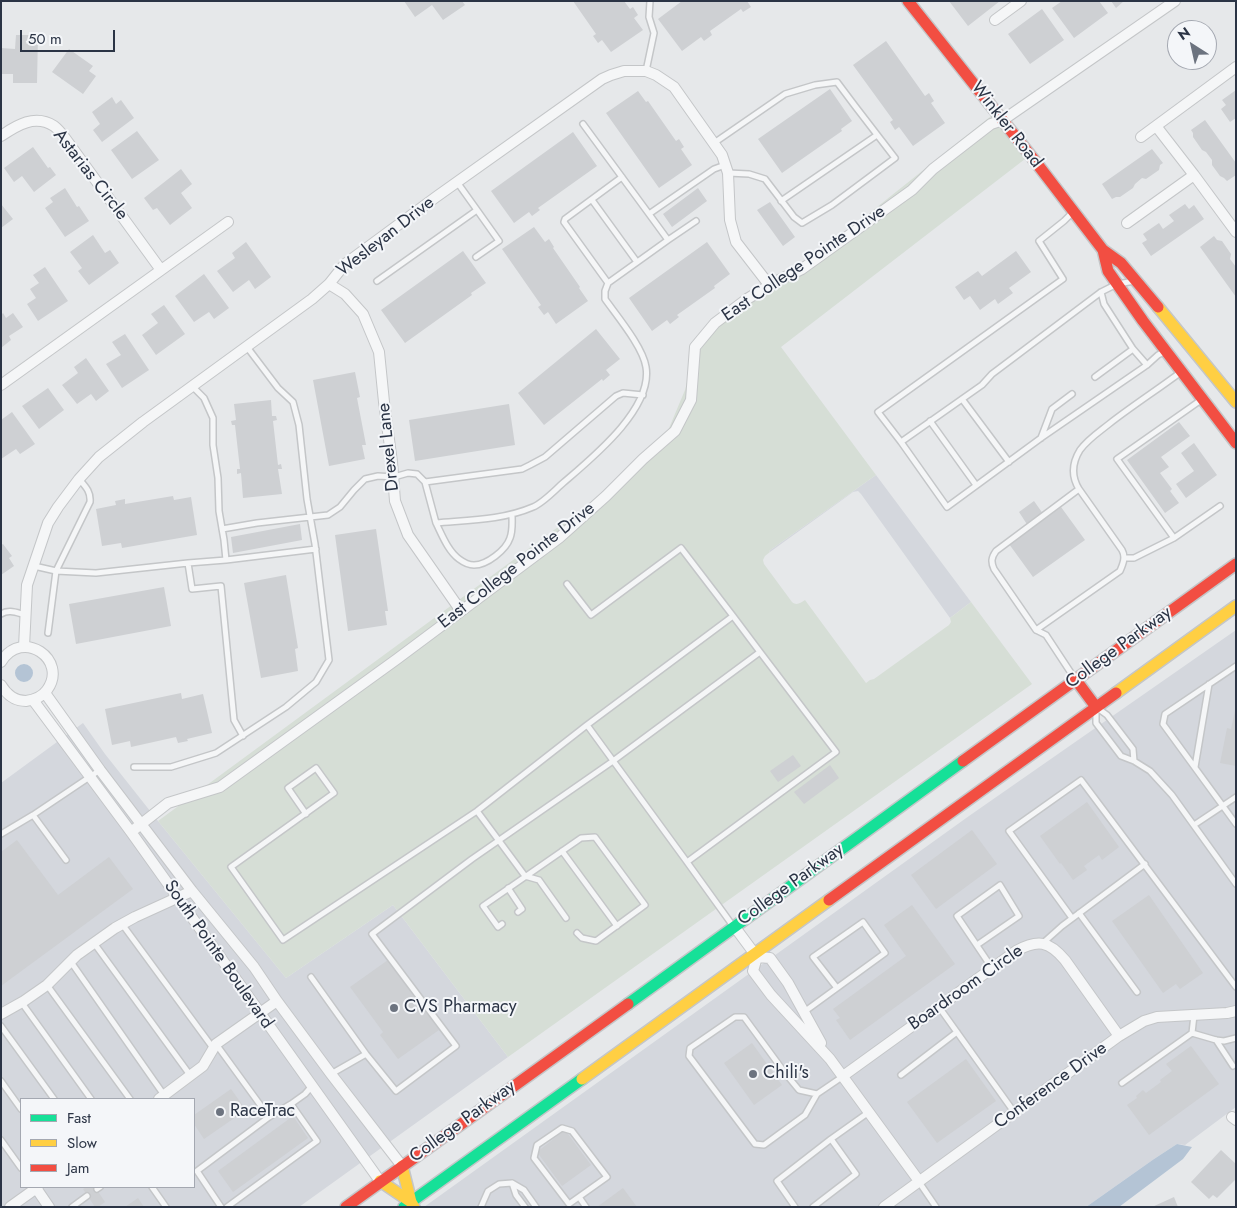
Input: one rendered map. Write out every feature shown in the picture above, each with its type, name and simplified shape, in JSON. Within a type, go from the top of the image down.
[{"type":"main road","name":"Winkler Road","points":[[908,1],[1103,250],[1121,263],[1236,402]]},
{"type":"main road","name":"Winkler Road","points":[[1103,250],[1108,270],[1117,284],[1236,443]]},
{"type":"main road","name":"College Parkway","points":[[346,1207],[1236,564]]},
{"type":"main road","name":"College Parkway","points":[[410,1205],[1236,606]]},
{"type":"main road","points":[[1076,680],[1096,707]]},
{"type":"main road","name":"South Pointe Boulevard","points":[[402,1166],[410,1205]]},
{"type":"main road","name":"South Pointe Boulevard","points":[[380,1181],[410,1205]]},
{"type":"street","points":[[995,20],[1022,1]]},
{"type":"street","name":"East College Pointe Drive","points":[[132,832],[168,803],[220,787],[397,660],[559,538],[606,496],[643,459],[676,431],[691,400],[695,347],[715,323],[747,299],[802,269],[912,190],[933,169],[990,124],[1003,120],[1175,1]]},
{"type":"street","points":[[1141,137],[1236,67]]},
{"type":"street","name":"Wesleyan Drive","points":[[24,647],[27,585],[44,535],[51,518],[79,479],[99,457],[143,422],[312,299],[329,284],[345,264],[457,182],[611,74],[624,71],[646,72],[674,87],[722,156],[727,169],[730,220],[736,242],[770,286]]},
{"type":"street","name":"Astarias Circle","points":[[1,136],[27,122],[41,121],[55,126],[161,270]]},
{"type":"street","points":[[1156,126],[1236,232]]},
{"type":"street","points":[[1127,223],[1194,175]]},
{"type":"street","points":[[1,385],[228,222]]},
{"type":"street","name":"Drexel Lane","points":[[329,284],[345,294],[363,314],[379,352],[394,477],[395,501],[408,534],[461,611]]},
{"type":"street","points":[[1,662],[15,649],[32,648],[46,656],[52,670],[50,686],[45,693],[33,700],[15,699],[1,685]]},
{"type":"street","name":"South Pointe Boulevard","points":[[45,693],[100,770],[192,891],[254,967],[331,1074],[402,1166]]},
{"type":"street","name":"South Pointe Boulevard","points":[[33,700],[132,832],[380,1181]]},
{"type":"street","points":[[1,1014],[47,985],[77,956],[121,924],[192,891]]},
{"type":"street","points":[[734,926],[756,955],[770,958],[788,983],[830,1059]]},
{"type":"street","name":"Boardroom Circle","points":[[843,1076],[992,968],[1029,944],[1043,943],[1056,950],[1119,1036]]},
{"type":"street","points":[[756,955],[753,971],[771,995],[830,1059],[919,1181]]},
{"type":"street","points":[[161,1097],[203,1066],[215,1046],[277,1001]]},
{"type":"street","name":"Conference Drive","points":[[884,1207],[1119,1036],[1144,1021],[1157,1018],[1236,1011]]},
{"type":"street","points":[[10,1207],[35,1188]]},
{"type":"street","points":[[37,1188],[49,1207]]},
{"type":"lane","points":[[646,72],[654,33],[649,17],[650,1]]},
{"type":"lane","points":[[650,214],[714,169],[727,169],[765,179],[794,217],[802,223],[832,204],[895,158],[837,82],[815,85],[785,94],[714,143]]},
{"type":"lane","points":[[583,124],[668,240]]},
{"type":"lane","points":[[781,200],[877,135]]},
{"type":"lane","points":[[608,283],[564,222],[565,219],[622,177]]},
{"type":"lane","points":[[457,182],[499,241],[476,257]]},
{"type":"lane","points":[[592,200],[637,262]]},
{"type":"lane","points":[[377,281],[477,210]]},
{"type":"lane","points":[[1074,211],[1039,241],[1063,279],[878,412],[947,506],[1166,351]]},
{"type":"lane","points":[[436,523],[477,520],[512,514],[536,506],[605,445],[627,421],[643,396],[647,379],[646,367],[643,354],[605,299],[605,291],[608,283],[696,221]]},
{"type":"lane","points":[[901,442],[982,385],[992,374],[1101,292],[1117,284],[1135,280]]},
{"type":"lane","points":[[1101,292],[1104,304],[1133,349],[1147,365]]},
{"type":"lane","points":[[134,767],[171,766],[216,753],[286,707],[316,682],[329,660],[299,425],[293,402],[278,388],[247,347]]},
{"type":"lane","points":[[1095,377],[1133,349]]},
{"type":"lane","points":[[1036,630],[1120,571],[1125,558],[1124,553],[1075,482],[1074,464],[1080,451],[1088,440],[1182,372]]},
{"type":"lane","points":[[192,386],[204,398],[213,418],[213,445],[218,478],[218,511],[226,560]]},
{"type":"lane","points":[[425,482],[522,469],[545,457],[616,396],[623,393],[643,396]]},
{"type":"lane","points":[[1041,438],[1052,409],[1072,394]]},
{"type":"lane","points":[[962,399],[1009,462]]},
{"type":"lane","points":[[1174,538],[1117,460],[1203,399]]},
{"type":"lane","points":[[930,421],[976,486]]},
{"type":"lane","points":[[222,529],[328,515],[340,507],[365,479],[378,476],[394,477],[408,473],[417,474],[425,482],[436,523],[442,537],[459,559],[474,565],[494,557],[504,549],[511,536],[512,514]]},
{"type":"lane","points":[[48,633],[56,570],[90,502],[90,494],[79,479]]},
{"type":"lane","points":[[1076,680],[1046,636],[1036,630],[991,563],[996,551],[1079,489]]},
{"type":"lane","points":[[1125,558],[1134,558],[1174,538],[1220,506]]},
{"type":"lane","points":[[567,584],[591,615],[681,548],[836,752],[687,862]]},
{"type":"lane","points":[[34,566],[56,570],[96,573],[316,549]]},
{"type":"lane","points":[[188,563],[192,589],[221,586],[234,720],[243,736]]},
{"type":"lane","points":[[1,614],[10,611],[26,616]]},
{"type":"lane","points":[[306,814],[288,788],[316,768],[334,793],[306,814],[231,867],[283,940],[477,811],[587,725],[733,616]]},
{"type":"lane","points":[[311,977],[366,1054],[396,1091],[456,1046],[372,934],[498,840],[613,761],[760,652]]},
{"type":"lane","points":[[1236,666],[1166,714],[1163,724],[1236,824]]},
{"type":"lane","points":[[1194,767],[1209,684]]},
{"type":"lane","points":[[1096,707],[1107,715],[1133,748],[1134,761]]},
{"type":"lane","points":[[1096,707],[1096,723],[1122,756],[1150,771],[1172,796],[1236,884]]},
{"type":"lane","points":[[52,724],[62,716]]},
{"type":"lane","points":[[587,725],[734,926]]},
{"type":"lane","points":[[1,834],[100,770]]},
{"type":"lane","points":[[1072,918],[1009,831],[1081,780],[1236,987]]},
{"type":"lane","points":[[1194,825],[1236,797]]},
{"type":"lane","points":[[477,811],[525,876],[538,880],[566,918]]},
{"type":"lane","points":[[33,815],[66,860]]},
{"type":"lane","points":[[502,924],[498,926],[483,906],[581,838],[595,837],[645,905],[596,941],[582,938],[578,933]]},
{"type":"lane","points":[[562,851],[617,926]]},
{"type":"lane","points":[[1043,943],[1072,918],[1145,864]]},
{"type":"lane","points":[[977,946],[1019,916],[1000,885],[957,916],[977,946],[992,968]]},
{"type":"lane","points":[[508,888],[522,909],[518,912]]},
{"type":"lane","points":[[1079,913],[1137,992]]},
{"type":"lane","points":[[804,1012],[837,988],[885,953],[863,922],[813,957],[837,988]]},
{"type":"lane","points":[[121,924],[269,1117]]},
{"type":"lane","points":[[94,943],[191,1075]]},
{"type":"lane","points":[[71,962],[161,1097]]},
{"type":"lane","points":[[47,985],[129,1098]]},
{"type":"lane","points":[[22,1002],[90,1098]]},
{"type":"lane","points":[[939,1007],[1014,1113]]},
{"type":"lane","points":[[1122,1083],[1192,1033],[1194,1015]]},
{"type":"lane","points":[[817,1094],[799,1090],[784,1073],[744,1017],[735,1016],[690,1048],[689,1056],[755,1144],[764,1144],[805,1115],[817,1094],[843,1076]]},
{"type":"lane","points":[[1,1026],[53,1098]]},
{"type":"lane","points":[[901,1074],[957,1032]]},
{"type":"lane","points":[[1192,1033],[1224,1041],[1236,1038]]},
{"type":"lane","points":[[1216,1040],[1233,1066]]},
{"type":"lane","points":[[331,1074],[366,1054]]},
{"type":"lane","points":[[1,1081],[20,1108]]},
{"type":"lane","points":[[221,1207],[197,1171],[269,1117],[306,1094],[312,1086]]},
{"type":"lane","points":[[227,1207],[317,1141],[291,1104]]},
{"type":"lane","points":[[795,1207],[777,1181],[869,1112]]},
{"type":"lane","points":[[562,1128],[572,1131],[607,1177],[579,1197],[569,1204],[534,1158],[537,1145],[562,1128]]},
{"type":"lane","points":[[813,1207],[856,1174],[832,1139]]},
{"type":"lane","points":[[1,1140],[20,1167]]},
{"type":"lane","points":[[919,1181],[936,1207]]},
{"type":"lane","points":[[512,1183],[516,1195],[524,1207]]},
{"type":"lane","points":[[481,1207],[488,1192],[499,1184],[512,1183],[524,1190],[536,1207]]},
{"type":"lane","points":[[153,1188],[166,1207]]},
{"type":"lane","points":[[72,1207],[87,1196]]},
{"type":"lane","points":[[579,1197],[586,1207]]},
{"type":"shaded area","points":[[991,116],[1025,159],[781,347],[876,475],[769,551],[763,560],[792,602],[797,604],[805,600],[866,683],[949,625],[951,622],[950,618],[971,602],[1032,684],[508,1057],[393,905],[286,978],[158,821],[603,494],[667,433],[685,390],[698,340],[723,315],[807,263]]},
{"type":"shaded area","points":[[876,475],[971,602],[950,618],[858,491],[853,492],[769,551]]},
{"type":"shaded area","points":[[1236,630],[1236,1107],[1185,1145],[1177,1144],[1086,1207],[424,1207],[969,816]]},
{"type":"shaded area","points":[[83,723],[158,821],[286,978],[393,905],[508,1057],[299,1207],[1,1207],[1,783]]},
{"type":"water","points":[[24,664],[30,667],[33,673],[30,679],[24,682],[18,679],[15,673],[18,667]]},
{"type":"water","points":[[1177,1144],[1192,1147],[1183,1159],[1119,1207],[1086,1207],[1154,1159]]},
{"type":"building","points":[[404,1],[462,1],[465,5],[443,20],[432,5],[415,17]]},
{"type":"building","points":[[573,1],[624,1],[630,9],[633,7],[638,15],[634,18],[643,30],[611,52],[602,40],[598,43],[593,36],[596,34]]},
{"type":"building","points":[[682,1],[747,1],[751,7],[743,12],[741,9],[710,31],[712,35],[704,41],[701,37],[682,51],[658,19]]},
{"type":"building","points":[[949,1],[1000,1],[968,26]]},
{"type":"building","points":[[1062,1],[1099,1],[1108,13],[1074,38],[1052,8]]},
{"type":"building","points":[[1111,1],[1124,1],[1116,8]]},
{"type":"building","points":[[1042,9],[1064,40],[1030,64],[1008,34]]},
{"type":"building","points":[[16,35],[38,35],[37,83],[13,83],[13,74],[1,74],[1,48],[15,49]]},
{"type":"building","points":[[886,41],[925,96],[929,93],[934,101],[931,103],[945,123],[913,146],[899,127],[895,130],[890,122],[893,120],[853,65]]},
{"type":"building","points":[[69,49],[93,66],[89,71],[96,76],[83,94],[52,72]]},
{"type":"building","points":[[830,89],[852,121],[841,129],[842,131],[782,173],[758,139]]},
{"type":"building","points":[[1236,90],[1236,118],[1230,122],[1221,109],[1226,105],[1222,100]]},
{"type":"building","points":[[638,91],[646,102],[648,101],[676,141],[679,139],[684,147],[681,149],[692,165],[659,188],[606,113]]},
{"type":"building","points":[[112,97],[116,104],[121,100],[134,118],[102,142],[93,130],[100,124],[92,112]]},
{"type":"building","points":[[1205,120],[1236,163],[1236,175],[1227,181],[1220,176],[1212,165],[1212,160],[1193,137],[1191,130]]},
{"type":"building","points":[[137,131],[159,160],[132,179],[111,150]]},
{"type":"building","points":[[573,132],[597,166],[538,208],[540,210],[532,216],[529,212],[514,223],[491,191]]},
{"type":"building","points":[[33,147],[48,168],[50,167],[56,175],[34,192],[22,176],[14,182],[4,168]]},
{"type":"building","points":[[1152,149],[1163,163],[1160,165],[1159,170],[1146,179],[1142,178],[1133,188],[1120,197],[1112,199],[1102,184]]},
{"type":"building","points":[[181,169],[192,184],[181,193],[192,208],[170,225],[157,208],[153,210],[144,198]]},
{"type":"building","points":[[65,188],[89,221],[65,237],[45,208],[53,202],[50,198]]},
{"type":"building","points":[[698,188],[707,201],[672,227],[663,214]]},
{"type":"building","points":[[770,202],[795,237],[783,246],[757,210]]},
{"type":"building","points":[[1,204],[13,219],[1,228]]},
{"type":"building","points":[[1185,204],[1189,209],[1194,205],[1204,219],[1151,256],[1142,243],[1147,240],[1143,234],[1159,223],[1163,229],[1174,221],[1169,215]]},
{"type":"building","points":[[534,227],[545,242],[549,239],[588,301],[556,324],[548,312],[544,315],[538,307],[541,305],[502,249]]},
{"type":"building","points":[[93,235],[105,253],[110,250],[119,263],[89,285],[78,271],[82,268],[70,252]]},
{"type":"building","points":[[1214,236],[1217,240],[1222,241],[1231,254],[1230,259],[1236,267],[1236,297],[1200,247]]},
{"type":"building","points":[[246,242],[271,277],[255,289],[249,280],[233,292],[217,271],[235,258],[232,253]]},
{"type":"building","points":[[707,242],[730,274],[714,286],[715,288],[677,315],[679,317],[670,324],[667,320],[652,331],[629,298]]},
{"type":"building","points":[[463,251],[486,283],[405,343],[381,310]]},
{"type":"building","points":[[1016,251],[1031,272],[1009,288],[1013,293],[998,304],[995,299],[980,310],[970,296],[964,300],[955,287],[978,271],[982,276]]},
{"type":"building","points":[[45,267],[68,301],[38,321],[27,304],[36,298],[30,289],[39,283],[33,275]]},
{"type":"building","points":[[204,274],[229,308],[214,319],[209,312],[194,322],[175,296]]},
{"type":"building","points":[[164,305],[185,334],[156,355],[142,335],[158,323],[151,314]]},
{"type":"building","points":[[3,313],[6,318],[13,313],[23,327],[9,336],[11,340],[1,348],[1,315]]},
{"type":"building","points":[[596,329],[620,359],[606,370],[610,375],[603,381],[602,379],[544,425],[518,393]]},
{"type":"building","points":[[125,334],[149,370],[122,388],[106,364],[121,355],[112,342]]},
{"type":"building","points":[[86,358],[109,391],[96,401],[91,394],[77,404],[62,385],[78,373],[74,367]]},
{"type":"building","points":[[355,372],[360,397],[357,398],[366,445],[362,445],[365,459],[329,466],[313,380]]},
{"type":"building","points":[[48,388],[64,410],[39,429],[22,406]]},
{"type":"building","points":[[271,400],[272,416],[276,416],[277,420],[273,421],[278,465],[281,464],[282,469],[278,469],[282,494],[243,498],[241,473],[237,474],[237,469],[240,469],[235,425],[232,425],[231,421],[236,420],[234,404]]},
{"type":"building","points":[[509,404],[515,445],[415,461],[409,420]]},
{"type":"building","points":[[12,412],[35,444],[20,454],[16,449],[1,459],[1,420]]},
{"type":"building","points":[[1179,422],[1190,436],[1161,457],[1169,467],[1160,473],[1172,489],[1170,491],[1179,503],[1165,513],[1127,460]]},
{"type":"building","points":[[1194,443],[1217,475],[1186,498],[1176,484],[1194,471],[1181,453]]},
{"type":"building","points":[[173,496],[174,500],[191,497],[197,535],[122,548],[121,543],[102,546],[96,509],[116,505],[115,501],[125,499],[125,504]]},
{"type":"building","points":[[1034,501],[1046,518],[1061,507],[1085,540],[1033,577],[1009,544],[1030,529],[1019,512]]},
{"type":"building","points":[[300,524],[302,540],[233,553],[231,537]]},
{"type":"building","points":[[376,529],[388,611],[385,611],[387,625],[348,631],[335,535]]},
{"type":"building","points":[[3,544],[12,556],[9,558],[14,566],[1,575],[1,545]]},
{"type":"building","points":[[286,575],[298,648],[295,649],[298,671],[261,678],[244,583]]},
{"type":"building","points":[[164,587],[171,626],[76,644],[69,604]]},
{"type":"building","points":[[181,693],[182,699],[203,694],[212,733],[178,743],[176,737],[131,747],[130,741],[112,745],[105,709]]},
{"type":"building","points":[[1235,711],[1236,766],[1220,763],[1227,728],[1231,729]]},
{"type":"building","points":[[793,755],[801,766],[778,782],[770,771]]},
{"type":"building","points":[[830,765],[839,778],[804,804],[794,792]]},
{"type":"building","points":[[1087,802],[1119,847],[1102,860],[1099,855],[1084,866],[1087,870],[1073,880],[1040,836]]},
{"type":"building","points":[[972,830],[997,864],[936,909],[911,875]]},
{"type":"building","points":[[17,840],[58,895],[109,857],[133,889],[1,986],[1,852]]},
{"type":"building","points":[[1149,895],[1203,973],[1180,989],[1176,984],[1163,993],[1112,921]]},
{"type":"building","points":[[912,905],[955,964],[850,1040],[836,1020],[840,1018],[833,1009],[906,956],[884,925]]},
{"type":"building","name":"CVS Pharmacy","points":[[388,960],[439,1030],[398,1059],[380,1035],[383,1032],[350,987]]},
{"type":"building","name":"Chili's","points":[[752,1043],[782,1085],[754,1105],[724,1063]]},
{"type":"building","points":[[1191,1046],[1219,1084],[1149,1135],[1127,1105],[1137,1098],[1136,1096],[1143,1090],[1146,1093],[1161,1082],[1160,1080],[1172,1071],[1166,1064]]},
{"type":"building","points":[[966,1059],[996,1101],[937,1143],[907,1102]]},
{"type":"building","name":"RaceTrac","points":[[231,1089],[246,1110],[204,1139],[195,1126],[195,1114]]},
{"type":"building","name":"RaceTrac","points":[[293,1116],[308,1138],[233,1192],[218,1171]]},
{"type":"building","points":[[565,1130],[591,1165],[562,1186],[537,1152]]},
{"type":"building","points":[[1221,1150],[1236,1164],[1236,1179],[1217,1198],[1213,1195],[1209,1199],[1191,1182]]},
{"type":"building","points":[[96,1188],[105,1202],[95,1207],[83,1189]]},
{"type":"building","points":[[623,1188],[637,1207],[597,1207]]},
{"type":"building","points":[[1174,1197],[1178,1207],[1152,1207]]},
{"type":"building","points":[[138,1198],[144,1207],[125,1207]]},
{"type":"traffic: fast","points":[[628,1004],[963,761]]},
{"type":"traffic: fast","points":[[404,1207],[582,1079]]},
{"type":"traffic: slow","points":[[1158,307],[1236,402]]},
{"type":"traffic: slow","points":[[1116,693],[1236,606]]},
{"type":"traffic: slow","points":[[582,1079],[829,900]]},
{"type":"traffic: slow","points":[[402,1166],[411,1202]]},
{"type":"traffic: slow","points":[[380,1181],[411,1202],[414,1207]]},
{"type":"traffic: jam","points":[[908,1],[1103,250],[1121,263],[1158,307]]},
{"type":"traffic: jam","points":[[1103,250],[1108,271],[1143,321],[1236,443]]},
{"type":"traffic: jam","points":[[963,761],[1236,564]]},
{"type":"traffic: jam","points":[[1076,680],[1096,707]]},
{"type":"traffic: jam","points":[[829,900],[1116,693]]},
{"type":"traffic: jam","points":[[346,1207],[628,1004]]},
{"type":"place","name":"CVS Pharmacy","points":[[394,1008]]},
{"type":"place","name":"Chili's","points":[[753,1074]]},
{"type":"place","name":"RaceTrac","points":[[220,1112]]}]
